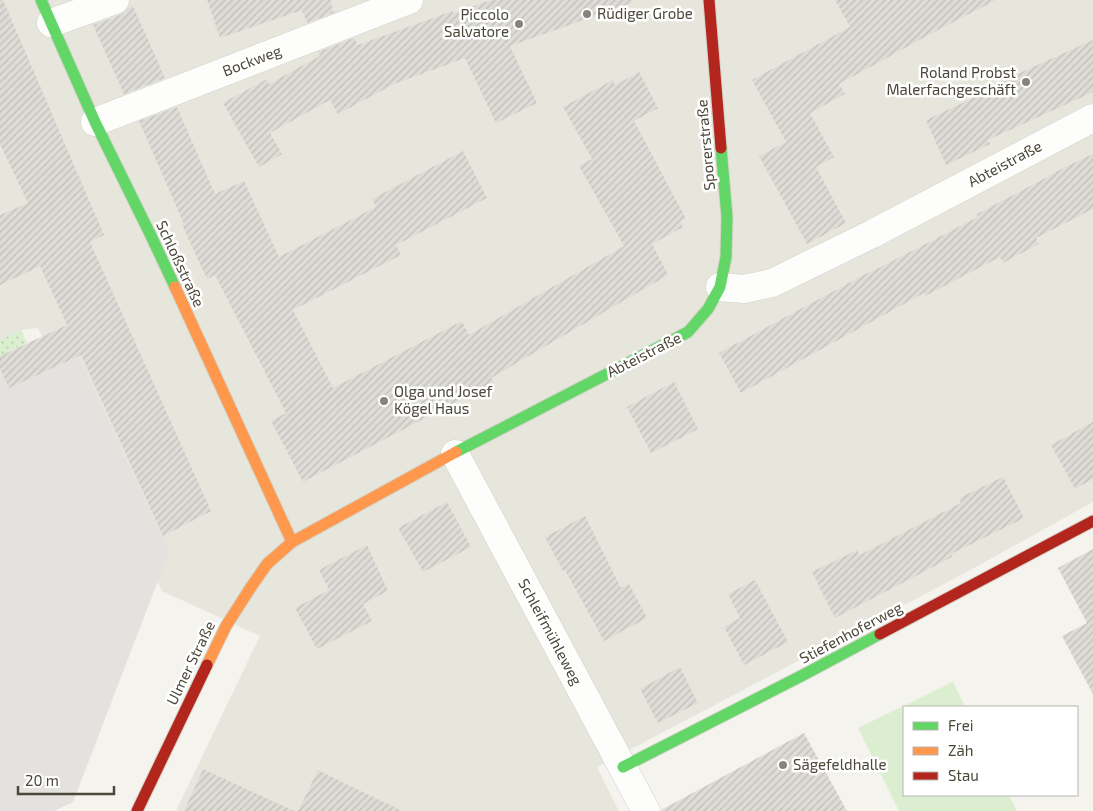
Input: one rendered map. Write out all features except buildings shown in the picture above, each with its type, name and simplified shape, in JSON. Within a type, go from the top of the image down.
[{"type":"main road","name":"Sporerstraße","points":[[709,0],[727,217],[726,257],[720,286]]},
{"type":"main road","name":"Schloßstraße","points":[[46,12],[95,122],[152,238],[292,542]]},
{"type":"main road","name":"Abteistraße","points":[[292,542],[688,332],[708,309],[720,286]]},
{"type":"main road","name":"Stiefenhoferweg","points":[[622,768],[805,674],[1093,521]]},
{"type":"main road","name":"Ulmer Straße","points":[[137,811],[226,626],[267,564],[292,542]]},
{"type":"street","points":[[46,12],[115,0]]},
{"type":"street","name":"Bockweg","points":[[95,122],[409,0]]},
{"type":"street","name":"Abteistraße","points":[[720,286],[744,289],[772,283],[872,234],[1093,118]]},
{"type":"street","name":"Schleifmühleweg","points":[[455,454],[646,811]]},
{"type":"shaded area","points":[[0,0],[1093,0],[1093,502],[965,573],[597,767],[619,811],[176,811],[260,636],[162,591],[38,328],[21,330],[0,340]]},
{"type":"shaded area","points":[[67,331],[169,552],[73,802],[54,811],[0,811],[0,362]]},
{"type":"green space","points":[[21,330],[27,343],[0,356],[0,340]]},
{"type":"green space","points":[[953,682],[965,706],[903,706]]},
{"type":"green space","points":[[903,706],[903,796],[1010,796],[1017,811],[899,811],[858,728]]},
{"type":"traffic: fast","points":[[41,0],[95,122],[175,287]]},
{"type":"traffic: fast","points":[[456,452],[688,332],[708,309],[720,287],[726,257],[727,217],[721,148]]},
{"type":"traffic: fast","points":[[623,767],[880,634]]},
{"type":"traffic: slow","points":[[175,287],[292,542]]},
{"type":"traffic: slow","points":[[207,665],[226,626],[251,587],[267,564],[292,542],[456,452]]},
{"type":"traffic: jam","points":[[709,0],[721,148]]},
{"type":"traffic: jam","points":[[880,634],[1093,521]]},
{"type":"traffic: jam","points":[[137,811],[207,665]]},
{"type":"place","name":"Rüdiger Grobe","points":[[587,14]]},
{"type":"place","name":"Piccolo Salvatore","points":[[519,24]]},
{"type":"place","name":"Roland Probst Malerfachgeschäft","points":[[1026,82]]},
{"type":"place","name":"Olga und Josef Kögel Haus","points":[[384,401]]},
{"type":"place","name":"Sägefeldhalle","points":[[783,765]]}]
